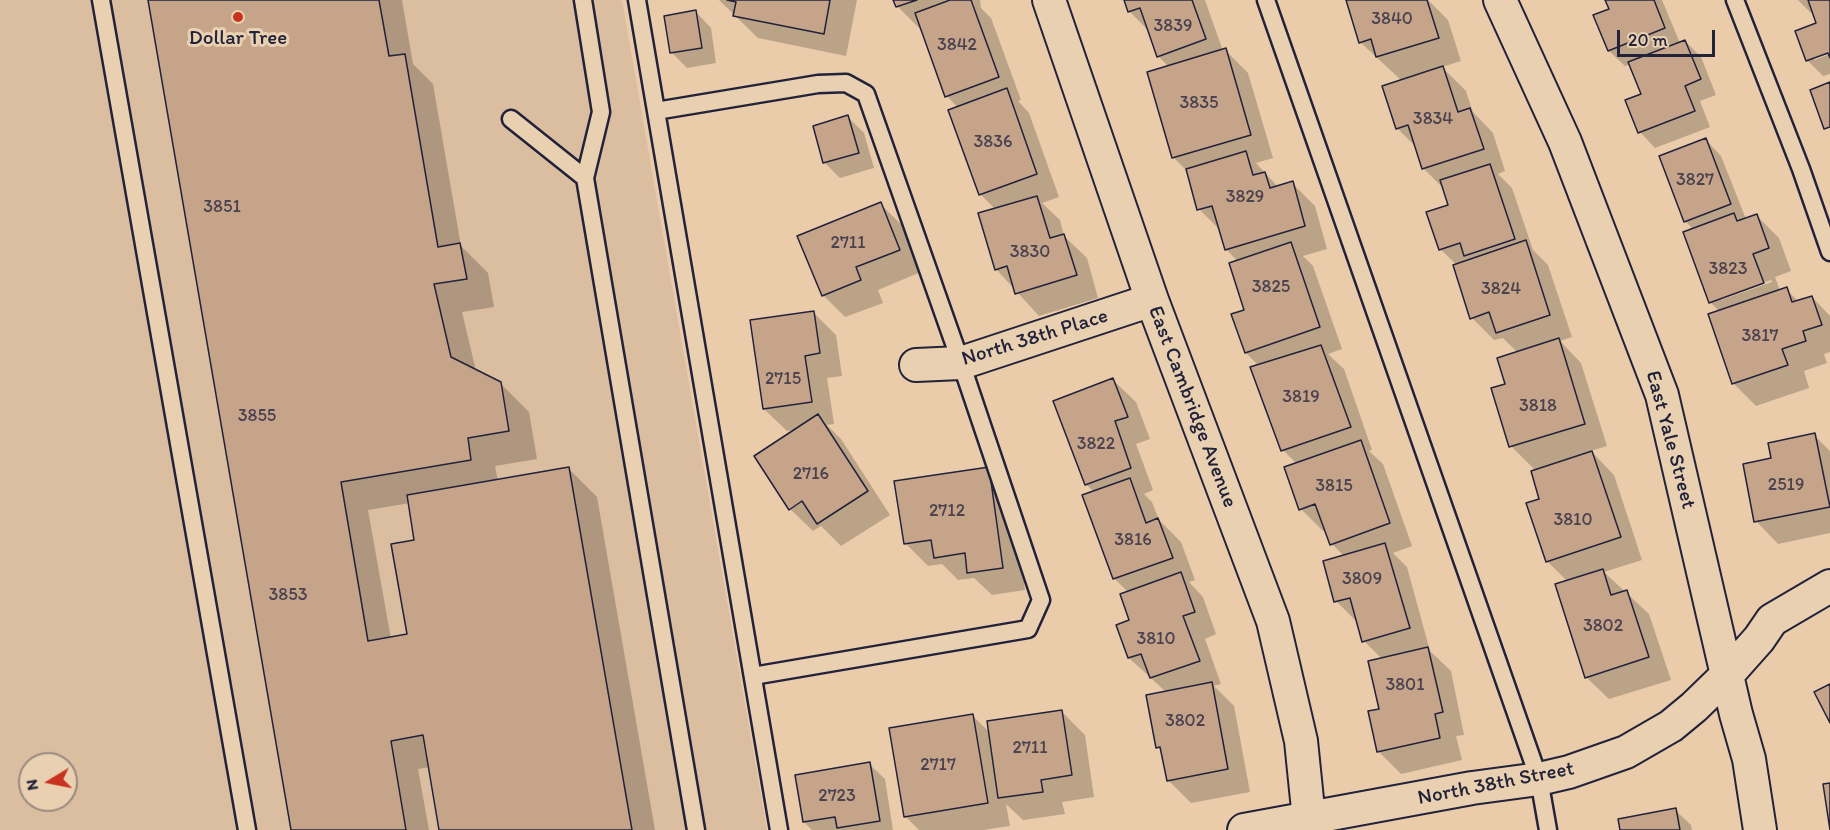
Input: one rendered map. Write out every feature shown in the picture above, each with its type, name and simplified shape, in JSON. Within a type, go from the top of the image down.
[{"type":"street","name":"East Cambridge Avenue","points":[[1049,0],[1152,300],[1273,621],[1301,741],[1309,819]]},
{"type":"street","name":"East Yale Street","points":[[1500,0],[1565,142],[1662,395],[1736,714],[1749,759],[1760,830]]},
{"type":"street","name":"North 38th Place","points":[[916,366],[961,363],[1152,300]]},
{"type":"street","name":"North 38th Street","points":[[1244,830],[1472,788],[1539,779],[1569,772],[1626,752],[1671,726],[1694,707],[1727,675],[1759,639],[1772,620],[1830,586]]},
{"type":"lane","points":[[101,0],[247,830]]},
{"type":"lane","points":[[583,0],[601,112],[585,178],[696,830]]},
{"type":"lane","points":[[637,0],[779,830]]},
{"type":"lane","points":[[1266,0],[1539,779],[1548,830]]},
{"type":"lane","points":[[1735,0],[1801,168],[1830,252]]},
{"type":"lane","points":[[656,111],[818,84],[846,83],[866,94],[961,363],[1041,600],[1028,629],[753,676]]},
{"type":"lane","points":[[511,119],[585,178]]},
{"type":"shaded area","points":[[0,0],[622,0],[767,830],[0,830]]},
{"type":"building","points":[[148,0],[379,0],[389,56],[405,54],[438,247],[460,243],[467,279],[434,284],[451,357],[501,382],[509,431],[468,438],[471,460],[341,482],[368,641],[407,634],[391,544],[414,540],[407,495],[569,467],[632,830],[439,830],[423,735],[391,741],[406,830],[291,830]]},
{"type":"building","points":[[727,0],[830,0],[824,34],[733,16],[736,2]]},
{"type":"building","points":[[893,0],[917,0],[896,7]]},
{"type":"building","points":[[950,0],[971,0],[999,77],[945,97],[915,13]]},
{"type":"building","points":[[1124,0],[1192,0],[1206,39],[1157,57],[1140,8],[1128,12]]},
{"type":"building","points":[[1346,0],[1427,0],[1439,38],[1376,57],[1371,39],[1359,43]]},
{"type":"building","points":[[1605,0],[1654,0],[1665,28],[1608,51],[1593,15],[1609,9]]},
{"type":"building","points":[[1808,0],[1830,0],[1830,58],[1828,53],[1806,61],[1795,31],[1816,23]]},
{"type":"building","points":[[696,10],[702,48],[670,53],[664,16]]},
{"type":"building","points":[[1685,40],[1701,79],[1685,86],[1695,111],[1638,133],[1625,100],[1641,94],[1628,62]]},
{"type":"building","points":[[1226,48],[1251,135],[1172,158],[1147,72]]},
{"type":"building","points":[[1443,66],[1458,112],[1470,108],[1484,149],[1422,169],[1408,125],[1396,129],[1382,86]]},
{"type":"building","points":[[1830,82],[1830,127],[1824,129],[1810,90]]},
{"type":"building","points":[[1007,88],[1037,174],[979,195],[948,110]]},
{"type":"building","points":[[848,115],[859,153],[823,163],[813,126]]},
{"type":"building","points":[[1706,138],[1731,204],[1684,222],[1659,156]]},
{"type":"building","points":[[1246,151],[1253,175],[1265,172],[1270,188],[1293,181],[1305,226],[1225,250],[1212,206],[1197,210],[1186,169]]},
{"type":"building","points":[[1490,164],[1515,239],[1464,256],[1460,243],[1439,250],[1426,212],[1448,205],[1440,180]]},
{"type":"building","points":[[1037,196],[1050,238],[1064,234],[1077,275],[1015,294],[1007,266],[995,270],[978,213]]},
{"type":"building","points":[[881,202],[900,250],[856,267],[861,280],[822,296],[797,236]]},
{"type":"building","points":[[1734,213],[1737,221],[1757,214],[1769,248],[1753,254],[1764,283],[1709,303],[1683,232]]},
{"type":"building","points":[[1526,240],[1550,315],[1496,333],[1489,312],[1470,319],[1453,265]]},
{"type":"building","points":[[1291,242],[1320,327],[1245,353],[1231,314],[1244,310],[1229,263]]},
{"type":"building","points":[[1787,287],[1792,302],[1812,296],[1822,325],[1803,331],[1806,341],[1782,349],[1788,365],[1732,384],[1708,314]]},
{"type":"building","points":[[814,311],[820,353],[805,356],[812,402],[763,409],[750,320]]},
{"type":"building","points":[[1559,338],[1585,424],[1509,447],[1491,388],[1505,384],[1497,358]]},
{"type":"building","points":[[1321,345],[1351,427],[1281,451],[1250,367]]},
{"type":"building","points":[[1113,378],[1128,417],[1115,421],[1131,468],[1085,485],[1053,401]]},
{"type":"building","points":[[818,414],[868,491],[817,524],[802,501],[789,510],[754,456]]},
{"type":"building","points":[[1815,433],[1830,507],[1754,522],[1743,464],[1771,458],[1768,443]]},
{"type":"building","points":[[1361,440],[1390,523],[1330,545],[1315,504],[1299,510],[1284,467]]},
{"type":"building","points":[[1592,451],[1621,537],[1546,562],[1526,503],[1539,499],[1531,471]]},
{"type":"building","points":[[989,467],[1003,568],[967,573],[965,553],[934,558],[931,540],[904,544],[894,481]]},
{"type":"building","points":[[1130,478],[1146,523],[1158,518],[1173,558],[1113,579],[1082,495]]},
{"type":"building","points":[[1385,543],[1410,628],[1362,642],[1350,598],[1334,602],[1323,561]]},
{"type":"building","points":[[1603,569],[1611,595],[1627,590],[1649,657],[1585,678],[1555,584]]},
{"type":"building","points":[[1181,572],[1195,612],[1183,616],[1200,661],[1150,678],[1141,654],[1128,658],[1116,625],[1129,620],[1120,594]]},
{"type":"building","points":[[1428,647],[1443,712],[1435,714],[1440,738],[1377,752],[1368,711],[1379,709],[1368,661]]},
{"type":"building","points":[[1212,682],[1228,769],[1167,781],[1160,747],[1156,748],[1146,695]]},
{"type":"building","points":[[1830,684],[1830,723],[1814,692]]},
{"type":"building","points":[[1062,710],[1072,775],[1041,780],[1043,792],[998,798],[987,721]]},
{"type":"building","points":[[973,714],[988,803],[904,817],[889,728]]},
{"type":"building","points":[[870,762],[880,821],[837,828],[835,817],[803,822],[795,775]]},
{"type":"building","points":[[1830,783],[1830,830],[1823,784]]},
{"type":"building","points":[[1676,808],[1680,830],[1620,830],[1618,819]]},
{"type":"place","name":"Dollar Tree","points":[[238,17]]}]
